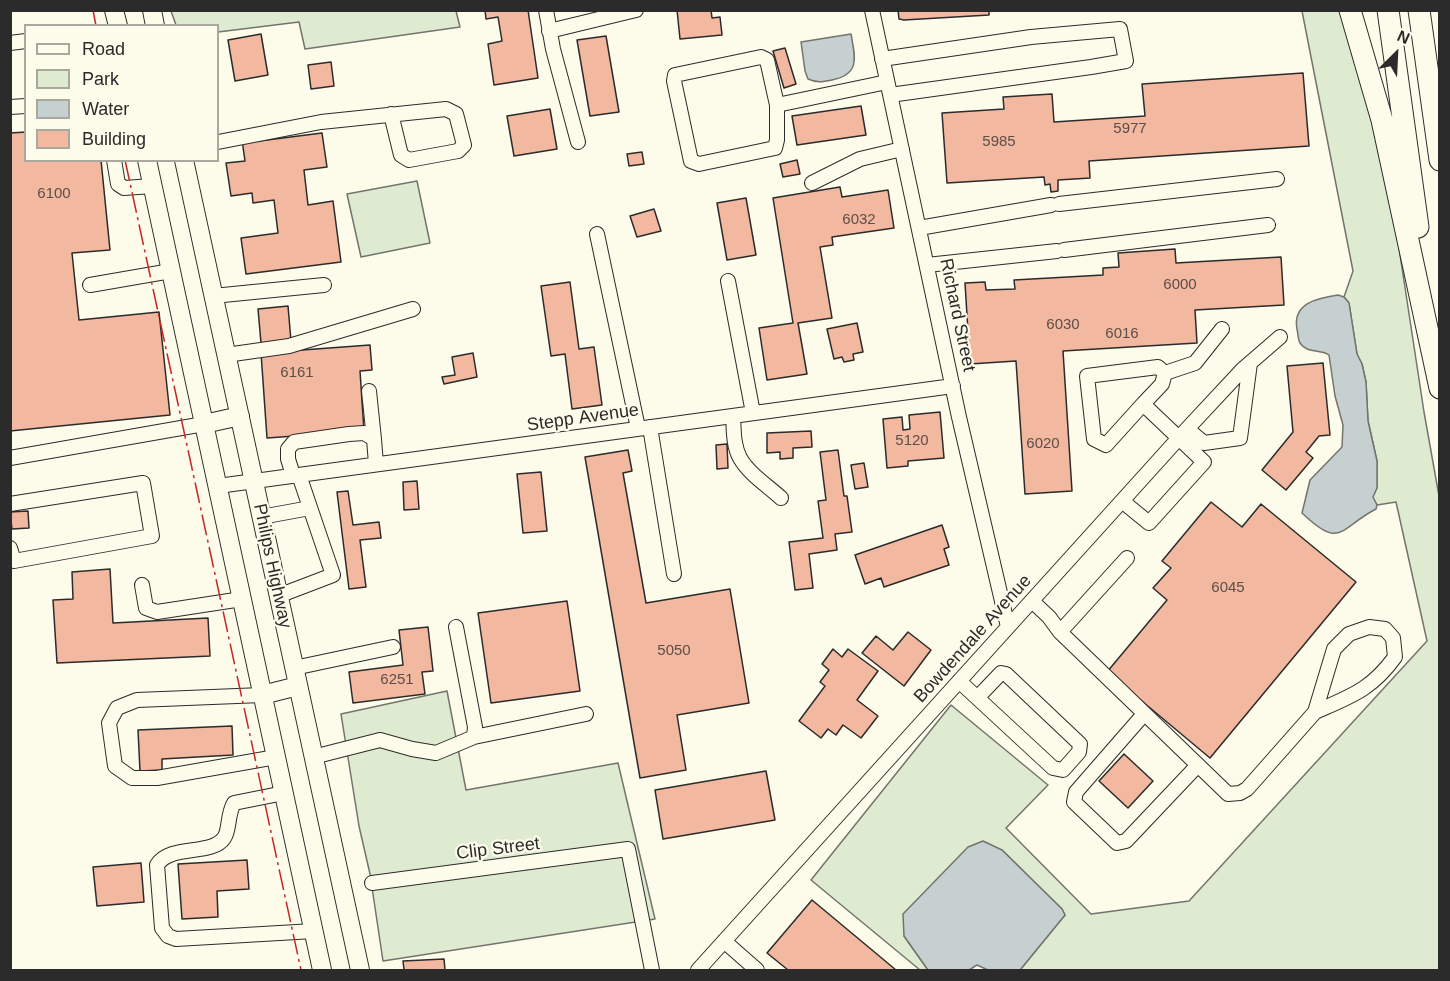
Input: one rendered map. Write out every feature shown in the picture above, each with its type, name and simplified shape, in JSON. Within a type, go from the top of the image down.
[{"type":"highway","points":[[1350,10],[1382,120],[1440,388]]},
{"type":"highway","points":[[1388,10],[1440,369]]},
{"type":"highway","points":[[1419,10],[1440,160]]},
{"type":"main road","name":"Philips Highway","points":[[149,162],[152,186],[322,970]]},
{"type":"main road","name":"Philips Highway","points":[[184,162],[360,970]]},
{"type":"main road","points":[[204,424],[240,416]]},
{"type":"main road","points":[[262,695],[298,686]]},
{"type":"street","points":[[546,10],[549,31],[578,142]]},
{"type":"street","points":[[549,31],[636,10]]},
{"type":"street","name":"Richard Street","points":[[872,10],[959,417],[1008,627]]},
{"type":"street","points":[[777,105],[888,89],[1126,61],[1120,29],[1031,37],[882,59]]},
{"type":"street","points":[[761,57],[767,60],[777,105],[775,148],[699,164],[691,161],[674,81],[675,75],[761,57]]},
{"type":"street","points":[[219,142],[321,122],[392,114],[446,109],[456,114],[464,145],[458,151],[409,160],[401,155],[392,114]]},
{"type":"street","points":[[812,183],[860,159],[902,149]]},
{"type":"street","points":[[114,162],[118,183],[124,188],[152,186]]},
{"type":"street","points":[[919,228],[1055,205],[1277,179]]},
{"type":"street","points":[[927,265],[1268,225]]},
{"type":"street","points":[[597,234],[644,428],[674,574]]},
{"type":"street","points":[[90,285],[171,271]]},
{"type":"street","points":[[728,281],[753,413]]},
{"type":"street","points":[[213,296],[324,285]]},
{"type":"street","points":[[226,356],[289,346],[413,309]]},
{"type":"street","points":[[1165,373],[1195,363],[1222,329]]},
{"type":"street","name":"Bowdendale Avenue","points":[[698,970],[1183,433],[1250,363],[1280,337]]},
{"type":"street","points":[[1143,404],[1183,433],[1204,443],[1240,438],[1250,363]]},
{"type":"street","points":[[1158,366],[1165,373],[1162,384],[1106,445],[1094,439],[1088,376],[1158,366]]},
{"type":"street","name":"Stepp Avenue","points":[[218,486],[953,386]]},
{"type":"street","points":[[369,390],[376,464]]},
{"type":"street","points":[[733,416],[735,440],[740,458],[781,498]]},
{"type":"street","points":[[10,458],[204,424]]},
{"type":"street","points":[[278,596],[333,575],[310,508],[288,459],[288,449],[294,442],[364,433],[374,438]]},
{"type":"street","points":[[1122,501],[1149,523],[1204,462],[1183,433]]},
{"type":"street","points":[[10,504],[142,483],[152,536],[14,561],[10,548]]},
{"type":"street","points":[[261,517],[310,508]]},
{"type":"street","points":[[1060,632],[1127,558]]},
{"type":"street","points":[[142,585],[146,608],[157,612],[242,599]]},
{"type":"street","points":[[1032,601],[1049,617],[1060,632],[1228,794],[1240,793],[1247,789],[1315,712],[1363,690],[1384,672],[1395,657],[1393,638],[1385,629],[1369,627],[1349,634],[1334,649],[1315,712]]},
{"type":"street","points":[[456,627],[475,727],[474,737]]},
{"type":"street","points":[[294,668],[393,647]]},
{"type":"street","points":[[959,681],[1053,768],[1063,770],[1080,752],[1080,744],[1006,674],[1001,673],[978,698]]},
{"type":"street","points":[[262,695],[137,700],[117,708],[109,723],[115,766],[132,778],[157,778],[276,757]]},
{"type":"street","points":[[313,756],[380,740],[436,753],[474,737],[586,714]]},
{"type":"street","points":[[1144,714],[1076,792],[1074,802],[1117,843],[1126,841],[1197,765]]},
{"type":"street","points":[[284,793],[234,803],[229,812],[225,838],[219,843],[202,849],[167,855],[161,859],[157,865],[162,928],[168,936],[176,939],[314,932]]},
{"type":"street","name":"Clip Street","points":[[372,883],[628,849],[652,970]]},
{"type":"street","points":[[724,941],[757,970]]},
{"type":"green space","points":[[171,11],[456,11],[460,27],[305,49],[299,22],[219,32],[219,24],[176,24]]},
{"type":"green space","points":[[1302,11],[1344,11],[1355,45],[1397,235],[1439,496],[1439,970],[1020,970],[1065,915],[1062,909],[1002,850],[904,936],[928,970],[920,970],[811,880],[951,705],[1048,785],[1006,828],[1091,914],[1189,901],[1427,641],[1396,502],[1377,505],[1372,497],[1377,488],[1377,461],[1368,421],[1366,382],[1357,354],[1349,303],[1344,297],[1353,271]]},
{"type":"green space","points":[[417,181],[430,243],[361,257],[347,194]]},
{"type":"green space","points":[[447,691],[466,790],[618,763],[655,919],[383,961],[341,714]]},
{"type":"water","points":[[851,34],[854,63],[848,74],[817,82],[808,79],[801,42]]},
{"type":"water","points":[[1338,295],[1344,297],[1349,303],[1357,354],[1366,382],[1368,421],[1377,461],[1377,488],[1373,497],[1377,505],[1376,509],[1346,529],[1333,533],[1325,531],[1302,513],[1310,480],[1342,447],[1343,425],[1335,396],[1329,355],[1306,349],[1300,343],[1297,320],[1298,313],[1308,303]]},
{"type":"water","points":[[983,841],[1002,850],[1062,909],[1065,915],[1020,970],[988,970],[977,965],[969,970],[928,970],[904,936],[903,914],[968,847]]},
{"type":"building","points":[[485,10],[528,10],[538,78],[494,85],[488,44],[502,41],[498,17],[486,19]]},
{"type":"building","points":[[677,10],[711,10],[712,18],[720,17],[722,35],[680,39]]},
{"type":"building","points":[[898,10],[989,10],[989,15],[904,20],[899,19]]},
{"type":"building","points":[[261,34],[268,75],[235,81],[228,40]]},
{"type":"building","points":[[606,36],[619,112],[590,116],[577,40]]},
{"type":"building","points":[[785,48],[796,84],[784,88],[773,51]]},
{"type":"building","points":[[331,62],[334,86],[311,89],[308,65]]},
{"type":"building","points":[[1303,73],[1309,146],[1089,161],[1090,178],[1058,180],[1058,191],[1051,192],[1050,184],[1045,185],[1044,177],[947,183],[942,113],[1004,109],[1003,97],[1052,94],[1054,122],[1145,116],[1142,84]]},
{"type":"building","points":[[861,106],[866,135],[797,145],[792,116]]},
{"type":"building","points":[[550,109],[557,149],[514,156],[507,116]]},
{"type":"building","points":[[24,132],[24,162],[101,162],[110,250],[72,253],[79,320],[159,312],[170,415],[10,431],[10,133]]},
{"type":"building","points":[[322,133],[327,167],[304,170],[308,205],[333,201],[341,262],[246,274],[241,238],[278,233],[274,200],[253,203],[252,193],[231,196],[226,163],[245,161],[242,140],[258,138],[259,141]]},
{"type":"building","points":[[642,152],[644,164],[629,166],[627,154]]},
{"type":"building","points":[[797,160],[800,174],[783,177],[780,164]]},
{"type":"building","points":[[840,187],[842,197],[888,190],[894,228],[832,237],[833,245],[820,247],[832,318],[798,323],[807,374],[767,380],[759,328],[793,323],[773,198]]},
{"type":"building","points":[[746,198],[756,255],[727,260],[717,203]]},
{"type":"building","points":[[654,209],[661,231],[637,237],[630,216]]},
{"type":"building","points":[[1175,249],[1176,263],[1281,257],[1284,305],[1195,310],[1197,343],[1063,351],[1072,491],[1025,494],[1016,361],[970,364],[965,283],[985,282],[986,290],[1015,289],[1014,280],[1103,275],[1103,268],[1119,267],[1118,253]]},
{"type":"building","points":[[570,282],[579,349],[594,347],[602,405],[572,409],[565,354],[551,356],[541,286]]},
{"type":"building","points":[[288,306],[291,341],[261,343],[258,309]]},
{"type":"building","points":[[857,323],[863,352],[853,354],[854,360],[844,362],[842,357],[834,359],[827,329]]},
{"type":"building","points":[[370,345],[372,370],[360,371],[364,431],[267,438],[261,353]]},
{"type":"building","points":[[473,353],[477,377],[444,384],[442,377],[455,375],[452,357]]},
{"type":"building","points":[[1323,363],[1330,435],[1319,436],[1306,452],[1313,458],[1286,490],[1262,470],[1293,432],[1287,366]]},
{"type":"building","points":[[940,412],[944,458],[908,461],[908,466],[887,468],[883,419],[902,417],[903,430],[910,429],[909,415]]},
{"type":"building","points":[[811,431],[812,447],[793,448],[793,458],[780,459],[780,452],[767,453],[767,433]]},
{"type":"building","points":[[727,444],[728,468],[717,469],[716,445]]},
{"type":"building","points":[[628,450],[632,471],[623,473],[646,603],[730,589],[749,703],[677,715],[686,770],[640,778],[585,457]]},
{"type":"building","points":[[838,450],[844,496],[847,496],[852,532],[835,534],[837,550],[809,554],[813,588],[795,590],[789,542],[823,538],[818,501],[826,500],[820,452]]},
{"type":"building","points":[[864,463],[868,487],[855,489],[851,465]]},
{"type":"building","points":[[541,472],[547,531],[523,533],[517,474]]},
{"type":"building","points":[[417,481],[419,509],[404,510],[403,482]]},
{"type":"building","points":[[348,491],[353,525],[379,522],[381,538],[360,540],[366,587],[349,589],[337,492]]},
{"type":"building","points":[[1211,502],[1242,527],[1261,504],[1356,582],[1210,758],[1107,672],[1167,600],[1153,588],[1171,568],[1162,561]]},
{"type":"building","points":[[28,511],[29,528],[12,529],[10,512]]},
{"type":"building","points":[[942,525],[949,547],[944,549],[949,565],[884,587],[881,578],[865,584],[855,555]]},
{"type":"building","points":[[110,569],[113,623],[208,618],[210,656],[57,663],[53,600],[73,599],[72,572]]},
{"type":"building","points":[[567,601],[580,691],[491,703],[478,613]]},
{"type":"building","points":[[428,627],[433,671],[422,672],[425,694],[353,703],[349,672],[403,665],[399,630]]},
{"type":"building","points":[[908,632],[931,650],[904,686],[862,653],[876,636],[893,650]]},
{"type":"building","points":[[833,649],[842,657],[848,649],[878,671],[857,700],[878,716],[861,738],[843,725],[836,735],[828,729],[821,738],[799,721],[825,686],[820,682],[829,670],[822,664]]},
{"type":"building","points":[[232,726],[233,755],[162,759],[162,770],[140,771],[138,730]]},
{"type":"building","points":[[1124,754],[1153,781],[1128,808],[1099,781]]},
{"type":"building","points":[[766,771],[775,820],[663,839],[655,790]]},
{"type":"building","points":[[247,860],[249,889],[217,891],[218,917],[182,919],[178,864]]},
{"type":"building","points":[[141,863],[144,902],[97,906],[93,867]]},
{"type":"building","points":[[812,900],[896,970],[788,970],[767,953]]},
{"type":"building","points":[[444,959],[445,970],[404,970],[403,961]]},
{"type":"power","points":[[93,10],[96,24]]},
{"type":"power","points":[[125,162],[301,970]]}]
